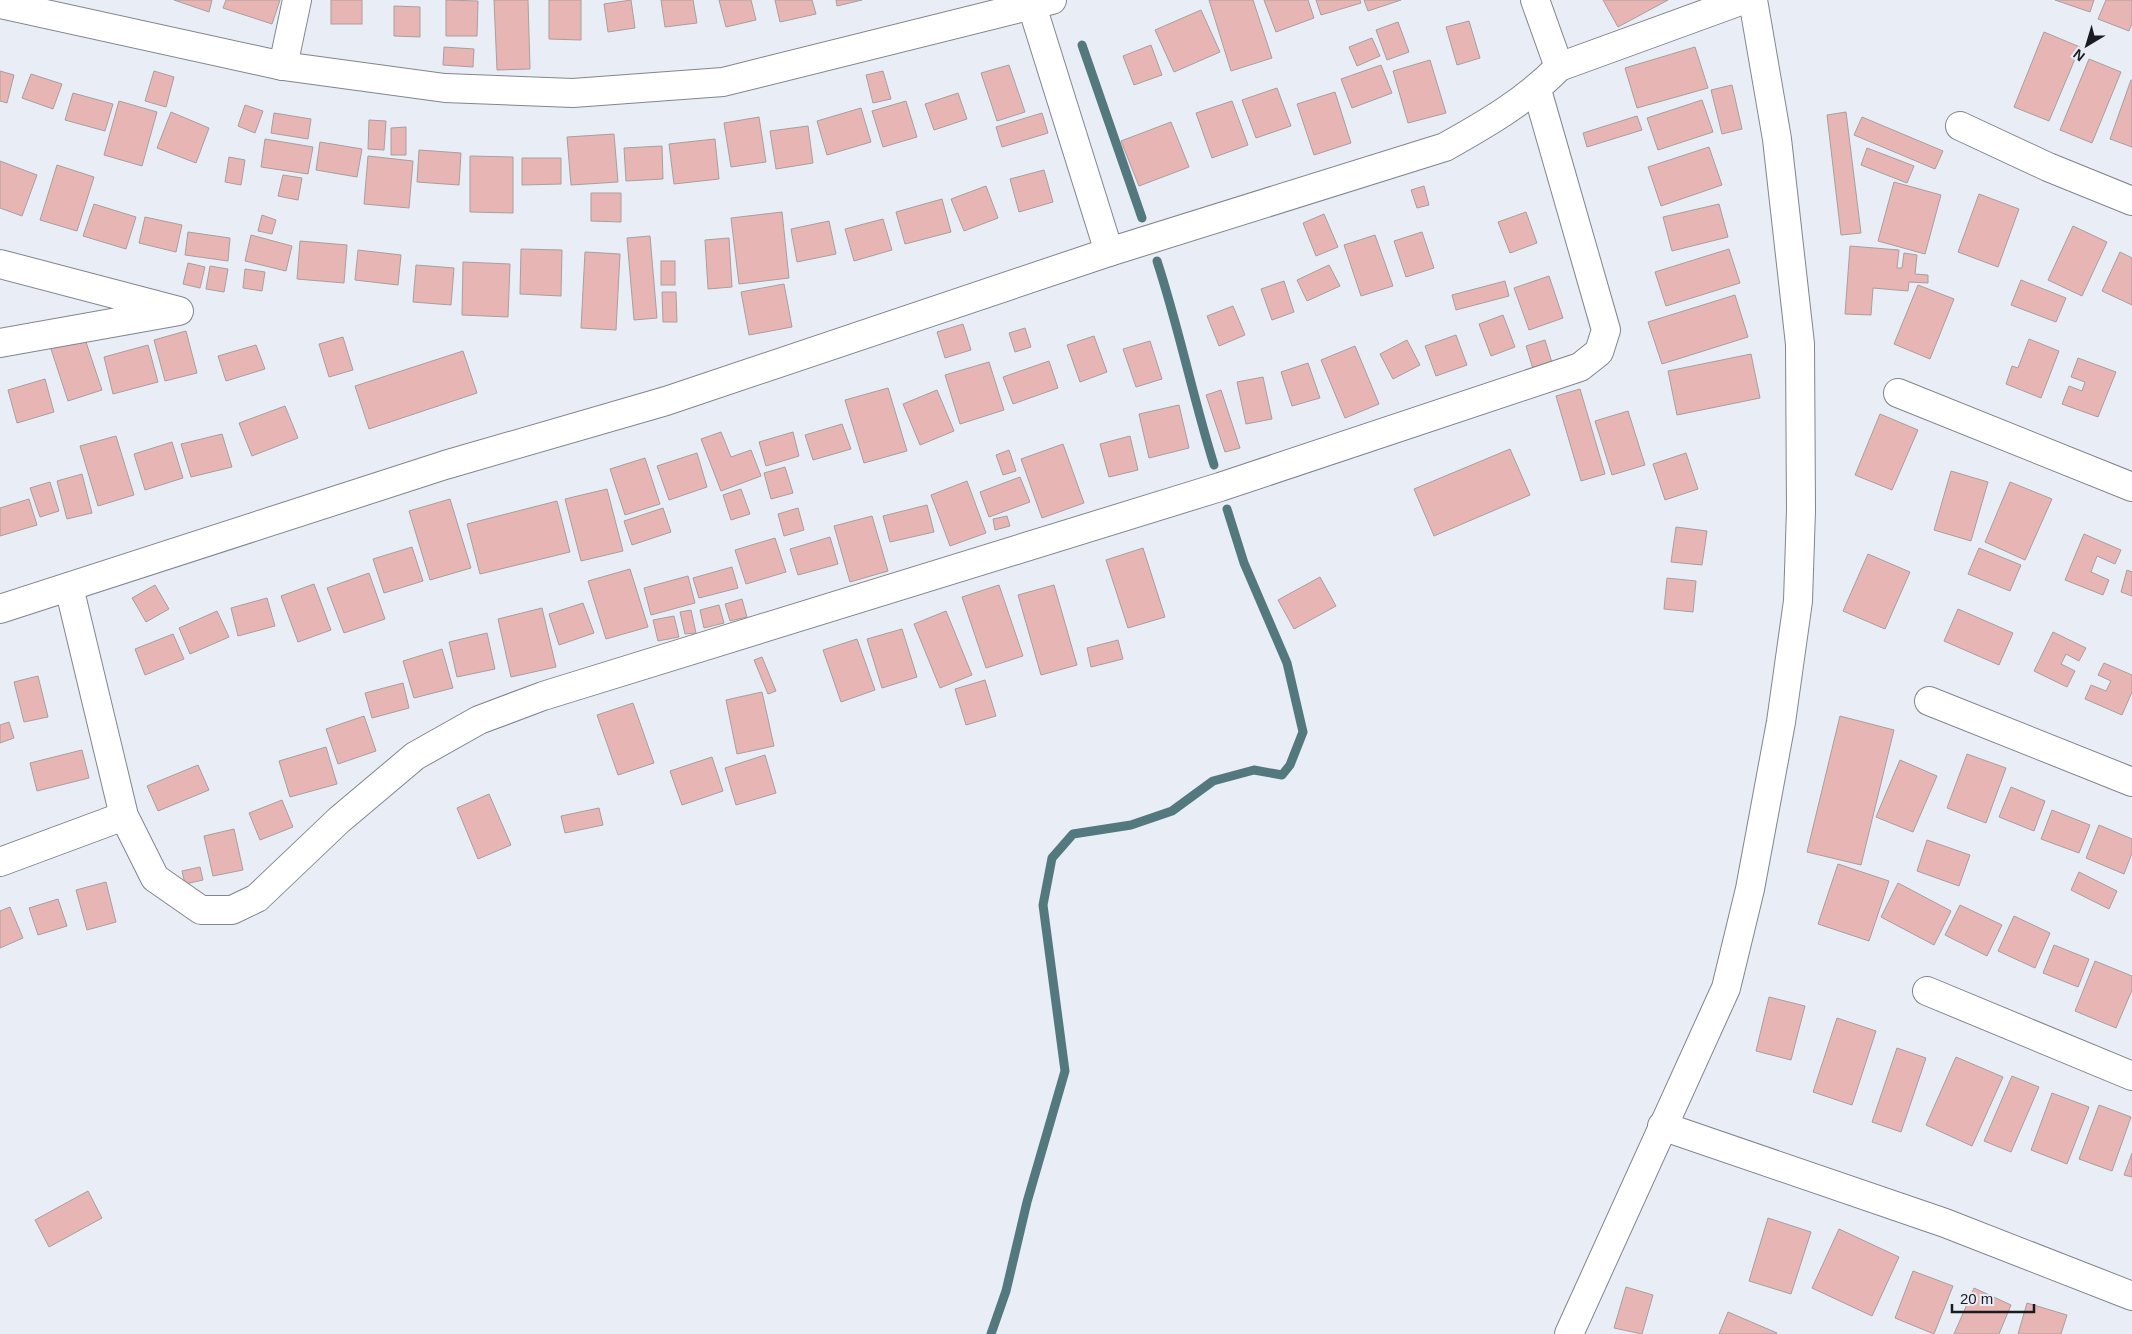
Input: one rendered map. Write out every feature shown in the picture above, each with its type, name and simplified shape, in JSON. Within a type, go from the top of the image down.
[{"type":"street","points":[[283,66],[297,0]]},
{"type":"street","points":[[1535,0],[1559,67]]},
{"type":"street","points":[[0,609],[445,465],[666,401],[1109,252],[1445,147],[1489,122],[1537,90],[1559,67],[1743,0]]},
{"type":"street","points":[[1569,1334],[1726,988],[1750,889],[1781,722],[1798,601],[1801,510],[1800,344],[1777,139],[1753,0]]},
{"type":"street","points":[[0,4],[283,66],[445,88],[573,93],[723,82],[1042,3],[1109,252]]},
{"type":"street","points":[[69,587],[124,816],[155,878],[201,910],[232,910],[257,898],[339,820],[415,756],[478,720],[543,696],[1220,487],[1580,367],[1599,352],[1606,330],[1537,90]]},
{"type":"street","points":[[1960,126],[2048,167],[2132,201]]},
{"type":"street","points":[[0,264],[178,312],[0,343]]},
{"type":"street","points":[[1898,393],[2132,488]]},
{"type":"street","points":[[1929,701],[2132,782]]},
{"type":"street","points":[[0,862],[124,816]]},
{"type":"street","points":[[1928,991],[2132,1076]]},
{"type":"street","points":[[1662,1126],[1945,1223],[2132,1296]]},
{"type":"building","points":[[174,0],[212,0],[209,12]]},
{"type":"building","points":[[226,0],[280,0],[272,24],[223,8]]},
{"type":"building","points":[[331,0],[362,0],[362,24],[331,24]]},
{"type":"building","points":[[446,0],[478,1],[477,36],[446,36]]},
{"type":"building","points":[[494,0],[528,0],[530,69],[497,70]]},
{"type":"building","points":[[549,0],[581,0],[581,40],[549,39]]},
{"type":"building","points":[[631,0],[635,28],[608,32],[604,4]]},
{"type":"building","points":[[661,0],[693,0],[697,23],[665,27]]},
{"type":"building","points":[[719,0],[751,0],[756,20],[726,27]]},
{"type":"building","points":[[775,0],[812,0],[816,14],[780,22]]},
{"type":"building","points":[[836,0],[862,0],[837,6]]},
{"type":"building","points":[[1209,0],[1253,0],[1272,58],[1231,71]]},
{"type":"building","points":[[1264,0],[1308,0],[1314,18],[1276,32]]},
{"type":"building","points":[[1316,0],[1360,0],[1361,3],[1321,15]]},
{"type":"building","points":[[1364,0],[1401,0],[1368,11]]},
{"type":"building","points":[[1603,0],[1668,0],[1618,27]]},
{"type":"building","points":[[2055,0],[2094,0],[2090,12]]},
{"type":"building","points":[[2106,0],[2132,0],[2132,23],[2129,31],[2098,19]]},
{"type":"building","points":[[394,6],[420,7],[420,37],[394,36]]},
{"type":"building","points":[[1201,10],[1220,52],[1174,72],[1155,30]]},
{"type":"building","points":[[1469,21],[1480,58],[1457,65],[1446,27]]},
{"type":"building","points":[[1398,22],[1409,52],[1387,60],[1376,30]]},
{"type":"building","points":[[2044,32],[2080,47],[2049,121],[2014,107]]},
{"type":"building","points":[[1372,38],[1380,56],[1357,66],[1349,47]]},
{"type":"building","points":[[1151,45],[1162,75],[1134,85],[1123,56]]},
{"type":"building","points":[[444,47],[474,49],[473,67],[443,65]]},
{"type":"building","points":[[1695,47],[1708,88],[1637,108],[1625,68]]},
{"type":"building","points":[[2089,59],[2121,72],[2092,143],[2060,130]]},
{"type":"building","points":[[1430,60],[1446,113],[1408,123],[1393,71]]},
{"type":"building","points":[[1009,65],[1025,112],[997,121],[981,73]]},
{"type":"building","points":[[1381,65],[1392,93],[1352,108],[1341,79]]},
{"type":"building","points":[[0,71],[14,75],[7,103],[0,101]]},
{"type":"building","points":[[154,71],[174,77],[166,107],[145,101]]},
{"type":"building","points":[[883,71],[891,99],[873,103],[866,75]]},
{"type":"building","points":[[31,74],[62,84],[53,109],[22,98]]},
{"type":"building","points":[[2132,80],[2132,147],[2110,139]]},
{"type":"building","points":[[1732,85],[1742,129],[1722,134],[1711,90]]},
{"type":"building","points":[[1277,88],[1291,126],[1256,138],[1242,100]]},
{"type":"building","points":[[1335,92],[1351,143],[1314,155],[1297,104]]},
{"type":"building","points":[[73,93],[113,104],[105,131],[65,120]]},
{"type":"building","points":[[958,93],[967,119],[934,130],[925,104]]},
{"type":"building","points":[[1702,100],[1713,132],[1658,150],[1647,118]]},
{"type":"building","points":[[119,101],[157,112],[142,166],[104,155]]},
{"type":"building","points":[[906,101],[917,137],[883,147],[872,111]]},
{"type":"building","points":[[1232,101],[1248,145],[1212,158],[1196,113]]},
{"type":"building","points":[[245,105],[263,111],[255,133],[238,126]]},
{"type":"building","points":[[861,108],[871,142],[827,155],[817,121]]},
{"type":"building","points":[[171,112],[209,128],[196,163],[157,148]]},
{"type":"building","points":[[1846,112],[1861,233],[1841,235],[1827,115]]},
{"type":"building","points":[[274,113],[311,119],[308,139],[271,133]]},
{"type":"building","points":[[1042,113],[1048,133],[1002,147],[996,127]]},
{"type":"building","points":[[1637,116],[1642,130],[1587,147],[1583,133]]},
{"type":"building","points":[[759,117],[766,162],[731,167],[724,123]]},
{"type":"building","points":[[1862,117],[1943,151],[1935,169],[1854,135]]},
{"type":"building","points":[[369,120],[386,121],[384,150],[368,149]]},
{"type":"building","points":[[1171,122],[1189,167],[1139,186],[1121,141]]},
{"type":"building","points":[[808,126],[813,163],[776,169],[770,131]]},
{"type":"building","points":[[406,127],[406,155],[391,155],[391,128]]},
{"type":"building","points":[[614,134],[618,182],[571,185],[567,137]]},
{"type":"building","points":[[265,139],[313,147],[308,174],[261,167]]},
{"type":"building","points":[[715,139],[719,179],[674,184],[669,144]]},
{"type":"building","points":[[320,142],[362,149],[357,177],[316,170]]},
{"type":"building","points":[[662,146],[663,179],[626,181],[624,148]]},
{"type":"building","points":[[1709,147],[1722,185],[1661,206],[1648,167]]},
{"type":"building","points":[[1867,148],[1914,166],[1907,183],[1861,165]]},
{"type":"building","points":[[419,150],[461,153],[459,185],[417,182]]},
{"type":"building","points":[[368,156],[413,161],[409,208],[364,204]]},
{"type":"building","points":[[470,156],[513,157],[513,213],[470,212]]},
{"type":"building","points":[[229,157],[245,160],[241,185],[225,182]]},
{"type":"building","points":[[522,158],[561,158],[561,184],[522,185]]},
{"type":"building","points":[[0,161],[37,175],[22,216],[0,208]]},
{"type":"building","points":[[57,165],[94,177],[77,231],[40,220]]},
{"type":"building","points":[[1044,170],[1053,202],[1019,212],[1010,179]]},
{"type":"building","points":[[283,175],[302,178],[298,200],[278,196]]},
{"type":"building","points":[[1894,182],[1941,195],[1925,254],[1878,241]]},
{"type":"building","points":[[986,186],[998,218],[964,231],[951,199]]},
{"type":"building","points":[[1424,186],[1429,205],[1417,208],[1411,190]]},
{"type":"building","points":[[591,193],[621,193],[621,222],[591,221]]},
{"type":"building","points":[[1979,194],[2019,209],[1998,267],[1958,252]]},
{"type":"building","points":[[942,199],[951,232],[905,244],[896,212]]},
{"type":"building","points":[[94,204],[136,217],[126,249],[83,236]]},
{"type":"building","points":[[1719,204],[1728,237],[1672,251],[1663,217]]},
{"type":"building","points":[[782,212],[789,278],[739,284],[731,218]]},
{"type":"building","points":[[1526,212],[1537,243],[1510,253],[1498,222]]},
{"type":"building","points":[[1324,214],[1338,247],[1316,256],[1303,223]]},
{"type":"building","points":[[262,215],[276,220],[272,234],[258,231]]},
{"type":"building","points":[[145,217],[182,225],[176,252],[139,243]]},
{"type":"building","points":[[883,219],[892,250],[854,261],[845,229]]},
{"type":"building","points":[[829,221],[836,254],[797,262],[791,229]]},
{"type":"building","points":[[2073,226],[2107,242],[2082,296],[2048,280]]},
{"type":"building","points":[[188,232],[230,238],[228,261],[185,255]]},
{"type":"building","points":[[1422,232],[1434,268],[1406,277],[1394,241]]},
{"type":"building","points":[[251,235],[292,246],[286,271],[245,261]]},
{"type":"building","points":[[1375,235],[1393,286],[1361,296],[1344,245]]},
{"type":"building","points":[[650,236],[657,318],[634,320],[627,238]]},
{"type":"building","points":[[729,238],[732,287],[708,289],[705,240]]},
{"type":"building","points":[[300,241],[347,245],[344,283],[297,279]]},
{"type":"building","points":[[1850,246],[1899,250],[1897,268],[1902,268],[1904,253],[1917,255],[1915,274],[1928,275],[1928,283],[1909,282],[1908,291],[1873,288],[1871,315],[1845,314]]},
{"type":"building","points":[[521,249],[562,250],[561,296],[520,294]]},
{"type":"building","points":[[1729,249],[1740,283],[1666,306],[1655,272]]},
{"type":"building","points":[[358,250],[401,255],[398,285],[355,280]]},
{"type":"building","points":[[585,252],[620,254],[616,330],[581,328]]},
{"type":"building","points":[[2120,252],[2132,258],[2132,305],[2102,291]]},
{"type":"building","points":[[661,261],[675,261],[675,285],[661,285]]},
{"type":"building","points":[[463,262],[510,264],[508,317],[462,315]]},
{"type":"building","points":[[188,263],[205,267],[200,288],[183,284]]},
{"type":"building","points":[[416,265],[454,268],[451,305],[413,302]]},
{"type":"building","points":[[1329,265],[1340,286],[1307,301],[1297,280]]},
{"type":"building","points":[[210,266],[228,269],[224,292],[206,289]]},
{"type":"building","points":[[245,269],[265,272],[262,291],[243,288]]},
{"type":"building","points":[[1549,276],[1563,318],[1529,330],[1514,288]]},
{"type":"building","points":[[2021,280],[2066,298],[2056,322],[2011,305]]},
{"type":"building","points":[[1284,281],[1294,312],[1272,320],[1261,289]]},
{"type":"building","points":[[1505,281],[1509,296],[1456,310],[1452,295]]},
{"type":"building","points":[[784,284],[792,327],[749,335],[741,292]]},
{"type":"building","points":[[1918,285],[1954,299],[1930,359],[1894,344]]},
{"type":"building","points":[[662,292],[676,292],[677,322],[663,322]]},
{"type":"building","points":[[1735,295],[1748,337],[1662,364],[1648,322]]},
{"type":"building","points":[[1233,306],[1245,335],[1219,346],[1207,316]]},
{"type":"building","points":[[1503,315],[1515,347],[1491,356],[1479,324]]},
{"type":"building","points":[[963,324],[971,350],[945,358],[937,332]]},
{"type":"building","points":[[1025,328],[1031,347],[1015,352],[1009,333]]},
{"type":"building","points":[[186,331],[197,373],[165,381],[154,340]]},
{"type":"building","points":[[1456,335],[1467,365],[1436,376],[1425,346]]},
{"type":"building","points":[[84,336],[102,390],[68,401],[50,346]]},
{"type":"building","points":[[1094,336],[1107,372],[1080,382],[1067,345]]},
{"type":"building","points":[[343,337],[353,370],[329,377],[319,344]]},
{"type":"building","points":[[2029,339],[2059,351],[2041,398],[2006,384],[2012,366],[2018,368]]},
{"type":"building","points":[[1407,340],[1420,365],[1393,379],[1380,354]]},
{"type":"building","points":[[1545,340],[1553,366],[1534,372],[1526,346]]},
{"type":"building","points":[[1150,341],[1162,379],[1136,387],[1123,349]]},
{"type":"building","points":[[148,345],[158,382],[113,394],[104,357]]},
{"type":"building","points":[[256,345],[265,369],[226,381],[218,356]]},
{"type":"building","points":[[1355,346],[1379,404],[1345,418],[1321,360]]},
{"type":"building","points":[[463,351],[477,393],[369,429],[355,386]]},
{"type":"building","points":[[1751,354],[1760,398],[1677,415],[1668,371]]},
{"type":"building","points":[[2078,358],[2116,372],[2098,417],[2062,404],[2069,386],[2082,391],[2085,382],[2071,377]]},
{"type":"building","points":[[1049,361],[1058,388],[1013,404],[1003,377]]},
{"type":"building","points":[[989,362],[1004,410],[960,424],[945,375]]},
{"type":"building","points":[[1308,363],[1320,398],[1292,406],[1281,372]]},
{"type":"building","points":[[1263,377],[1272,419],[1246,424],[1237,382]]},
{"type":"building","points":[[45,379],[54,412],[17,423],[8,390]]},
{"type":"building","points":[[888,388],[907,451],[864,463],[845,400]]},
{"type":"building","points":[[1580,389],[1605,474],[1581,481],[1556,396]]},
{"type":"building","points":[[937,390],[954,431],[920,445],[903,404]]},
{"type":"building","points":[[1221,390],[1240,448],[1225,452],[1206,395]]},
{"type":"building","points":[[1179,405],[1189,448],[1149,458],[1139,414]]},
{"type":"building","points":[[285,406],[298,438],[252,456],[239,423]]},
{"type":"building","points":[[1628,411],[1645,465],[1612,475],[1595,421]]},
{"type":"building","points":[[1880,414],[1918,430],[1892,490],[1855,475]]},
{"type":"building","points":[[842,424],[851,449],[813,460],[805,435]]},
{"type":"building","points":[[721,432],[731,457],[751,450],[761,476],[721,491],[701,439]]},
{"type":"building","points":[[793,432],[799,456],[766,466],[759,442]]},
{"type":"building","points":[[222,434],[232,467],[191,477],[181,444]]},
{"type":"building","points":[[116,436],[134,495],[98,506],[80,446]]},
{"type":"building","points":[[1130,436],[1138,470],[1109,477],[1100,444]]},
{"type":"building","points":[[172,442],[183,478],[145,490],[134,454]]},
{"type":"building","points":[[1063,444],[1084,503],[1042,518],[1021,459]]},
{"type":"building","points":[[1510,449],[1530,495],[1434,536],[1414,489]]},
{"type":"building","points":[[1009,450],[1016,471],[1003,475],[996,455]]},
{"type":"building","points":[[697,453],[707,487],[669,500],[657,466]]},
{"type":"building","points":[[1686,453],[1698,489],[1665,500],[1653,464]]},
{"type":"building","points":[[645,458],[660,504],[625,515],[610,469]]},
{"type":"building","points":[[785,467],[793,493],[771,499],[764,473]]},
{"type":"building","points":[[1951,471],[1988,482],[1971,541],[1934,530]]},
{"type":"building","points":[[82,474],[92,513],[67,519],[57,481]]},
{"type":"building","points":[[1020,477],[1030,502],[989,517],[980,492]]},
{"type":"building","points":[[967,481],[986,533],[950,546],[931,495]]},
{"type":"building","points":[[50,482],[59,511],[40,517],[30,488]]},
{"type":"building","points":[[2010,482],[2052,499],[2025,560],[1985,542]]},
{"type":"building","points":[[607,489],[623,551],[581,561],[565,499]]},
{"type":"building","points":[[741,489],[750,514],[731,520],[723,495]]},
{"type":"building","points":[[29,499],[37,525],[0,536],[0,508]]},
{"type":"building","points":[[450,499],[471,568],[430,580],[409,511]]},
{"type":"building","points":[[557,501],[570,552],[480,574],[467,524]]},
{"type":"building","points":[[927,505],[934,532],[890,542],[883,516]]},
{"type":"building","points":[[663,508],[671,532],[632,545],[624,521]]},
{"type":"building","points":[[798,508],[804,530],[784,536],[778,514]]},
{"type":"building","points":[[872,516],[888,571],[850,582],[834,526]]},
{"type":"building","points":[[1007,516],[1010,526],[995,530],[993,519]]},
{"type":"building","points":[[1676,527],[1707,531],[1702,565],[1671,562]]},
{"type":"building","points":[[2084,534],[2121,550],[2115,564],[2097,556],[2091,572],[2109,580],[2103,595],[2065,580]]},
{"type":"building","points":[[830,537],[838,564],[798,575],[790,549]]},
{"type":"building","points":[[775,538],[786,572],[746,584],[735,550]]},
{"type":"building","points":[[412,547],[423,581],[384,593],[373,559]]},
{"type":"building","points":[[1143,548],[1165,617],[1128,628],[1106,560]]},
{"type":"building","points":[[1979,548],[2021,565],[2010,591],[1968,574]]},
{"type":"building","points":[[1868,554],[1910,572],[1885,629],[1843,611]]},
{"type":"building","points":[[732,567],[738,588],[699,598],[693,578]]},
{"type":"building","points":[[630,569],[648,627],[606,639],[588,581]]},
{"type":"building","points":[[2127,570],[2132,572],[2132,596],[2121,592]]},
{"type":"building","points":[[369,573],[385,619],[344,633],[327,588]]},
{"type":"building","points":[[688,576],[695,603],[651,615],[644,588]]},
{"type":"building","points":[[1320,577],[1336,606],[1294,629],[1278,600]]},
{"type":"building","points":[[1667,578],[1696,581],[1693,612],[1664,609]]},
{"type":"building","points":[[314,584],[331,630],[298,642],[281,596]]},
{"type":"building","points":[[155,585],[169,609],[146,622],[132,598]]},
{"type":"building","points":[[999,585],[1023,656],[986,668],[962,597]]},
{"type":"building","points":[[1054,585],[1077,665],[1041,675],[1018,595]]},
{"type":"building","points":[[267,598],[275,626],[238,636],[231,608]]},
{"type":"building","points":[[742,599],[747,617],[730,621],[725,604]]},
{"type":"building","points":[[583,603],[594,633],[559,645],[549,614]]},
{"type":"building","points":[[719,605],[724,623],[704,628],[700,610]]},
{"type":"building","points":[[542,608],[556,667],[511,677],[498,619]]},
{"type":"building","points":[[1958,609],[2013,633],[1999,665],[1944,641]]},
{"type":"building","points":[[691,610],[696,633],[685,634],[680,612]]},
{"type":"building","points":[[217,611],[229,637],[190,654],[179,628]]},
{"type":"building","points":[[946,611],[972,675],[940,688],[914,624]]},
{"type":"building","points":[[674,616],[679,637],[658,641],[653,620]]},
{"type":"building","points":[[902,629],[917,677],[882,688],[867,639]]},
{"type":"building","points":[[2053,632],[2086,648],[2079,661],[2066,654],[2061,664],[2075,671],[2067,687],[2034,671]]},
{"type":"building","points":[[487,633],[495,669],[457,677],[449,642]]},
{"type":"building","points":[[173,634],[184,659],[145,675],[135,649]]},
{"type":"building","points":[[857,639],[875,690],[841,702],[823,650]]},
{"type":"building","points":[[1118,640],[1123,659],[1091,667],[1087,648]]},
{"type":"building","points":[[442,649],[453,688],[414,698],[403,661]]},
{"type":"building","points":[[762,657],[776,691],[768,694],[754,660]]},
{"type":"building","points":[[2104,663],[2132,675],[2132,692],[2122,715],[2085,699],[2091,685],[2106,691],[2111,681],[2098,675]]},
{"type":"building","points":[[38,676],[48,717],[24,722],[14,682]]},
{"type":"building","points":[[985,680],[996,716],[966,725],[955,689]]},
{"type":"building","points":[[403,683],[409,708],[372,718],[365,693]]},
{"type":"building","points":[[762,692],[774,746],[737,754],[726,700]]},
{"type":"building","points":[[633,703],[654,763],[618,775],[597,715]]},
{"type":"building","points":[[364,716],[376,751],[338,764],[326,729]]},
{"type":"building","points":[[1840,716],[1894,730],[1861,865],[1807,852]]},
{"type":"building","points":[[9,722],[14,738],[0,743],[0,725]]},
{"type":"building","points":[[326,747],[337,784],[290,797],[279,761]]},
{"type":"building","points":[[82,750],[89,778],[37,791],[30,763]]},
{"type":"building","points":[[1967,754],[2006,768],[1986,823],[1947,808]]},
{"type":"building","points":[[765,755],[776,793],[736,805],[725,768]]},
{"type":"building","points":[[712,757],[723,791],[682,805],[670,771]]},
{"type":"building","points":[[1900,760],[1937,776],[1913,832],[1876,817]]},
{"type":"building","points":[[198,765],[209,790],[158,811],[147,786]]},
{"type":"building","points":[[2011,787],[2045,801],[2034,831],[1999,817]]},
{"type":"building","points":[[489,794],[511,845],[478,859],[457,808]]},
{"type":"building","points":[[282,800],[293,827],[260,840],[249,813]]},
{"type":"building","points":[[599,808],[603,825],[565,833],[561,816]]},
{"type":"building","points":[[2052,810],[2090,825],[2079,853],[2041,839]]},
{"type":"building","points":[[2099,825],[2132,839],[2132,853],[2124,874],[2086,858]]},
{"type":"building","points":[[234,829],[243,870],[213,876],[204,836]]},
{"type":"building","points":[[1927,840],[1970,855],[1959,886],[1917,871]]},
{"type":"building","points":[[1838,864],[1889,881],[1869,941],[1818,924]]},
{"type":"building","points":[[200,867],[203,880],[185,884],[182,871]]},
{"type":"building","points":[[2079,872],[2117,891],[2109,909],[2071,890]]},
{"type":"building","points":[[106,882],[116,922],[87,930],[76,890]]},
{"type":"building","points":[[1898,883],[1951,911],[1934,945],[1881,917]]},
{"type":"building","points":[[58,899],[67,926],[38,935],[29,908]]},
{"type":"building","points":[[1960,905],[2002,925],[1987,956],[1945,935]]},
{"type":"building","points":[[10,907],[23,938],[0,948],[0,911]]},
{"type":"building","points":[[2014,916],[2050,933],[2035,968],[1998,951]]},
{"type":"building","points":[[2054,945],[2089,959],[2078,987],[2043,973]]},
{"type":"building","points":[[2095,961],[2132,976],[2132,990],[2116,1028],[2075,1011]]},
{"type":"building","points":[[1769,997],[1805,1006],[1791,1060],[1756,1051]]},
{"type":"building","points":[[1837,1018],[1876,1031],[1852,1105],[1813,1092]]},
{"type":"building","points":[[1897,1048],[1926,1058],[1901,1132],[1872,1122]]},
{"type":"building","points":[[1956,1057],[2003,1077],[1972,1146],[1926,1125]]},
{"type":"building","points":[[2012,1076],[2039,1087],[2011,1152],[1984,1141]]},
{"type":"building","points":[[2052,1093],[2089,1107],[2067,1164],[2031,1150]]},
{"type":"building","points":[[2099,1105],[2131,1117],[2112,1171],[2079,1159]]},
{"type":"building","points":[[2132,1153],[2132,1177],[2124,1175]]},
{"type":"building","points":[[88,1191],[102,1218],[49,1247],[35,1220]]},
{"type":"building","points":[[1768,1218],[1811,1232],[1791,1294],[1749,1281]]},
{"type":"building","points":[[1839,1229],[1899,1257],[1872,1316],[1812,1288]]},
{"type":"building","points":[[1913,1271],[1953,1286],[1934,1334],[1895,1318]]},
{"type":"building","points":[[1626,1287],[1653,1295],[1642,1334],[1614,1328]]},
{"type":"building","points":[[1974,1288],[2011,1305],[1999,1334],[1954,1334]]},
{"type":"building","points":[[2027,1303],[2067,1315],[2061,1334],[2018,1334]]},
{"type":"building","points":[[1728,1312],[1777,1333],[1719,1334]]},
{"type":"waterway","points":[[1082,45],[1142,218]]},
{"type":"waterway","points":[[1157,261],[1214,465]]},
{"type":"waterway","points":[[991,1334],[1006,1291],[1027,1202],[1065,1071],[1043,905],[1052,858],[1073,834],[1131,825],[1172,811],[1213,781],[1254,770],[1282,775],[1290,765],[1303,732],[1287,663],[1244,563],[1227,509]]}]
